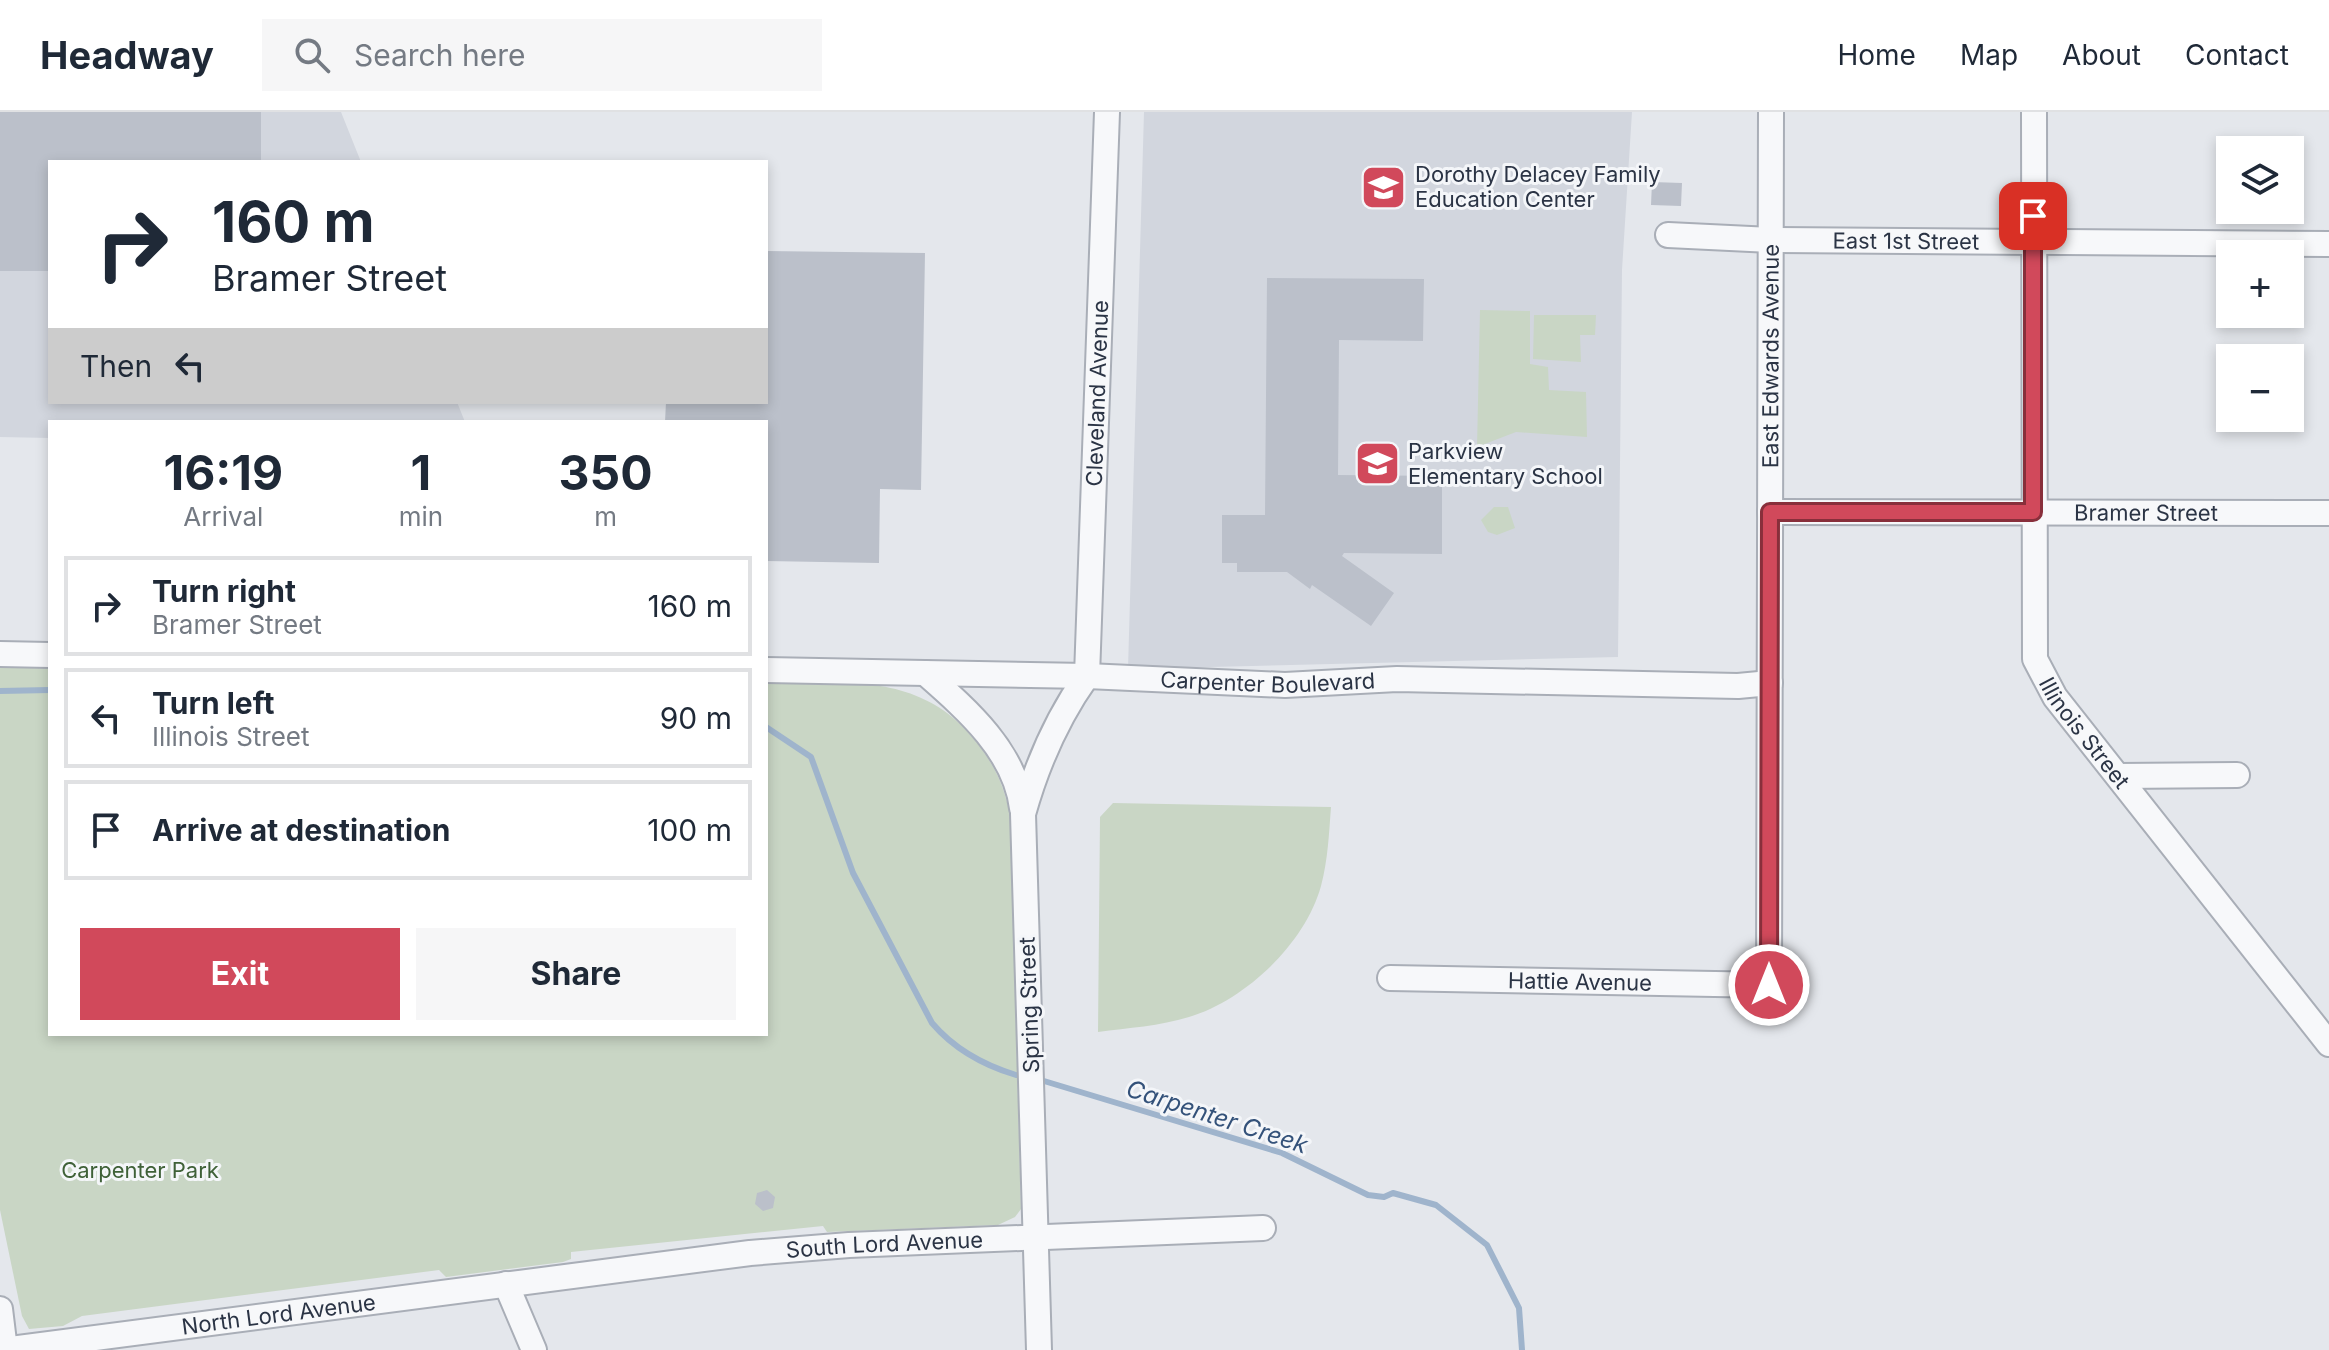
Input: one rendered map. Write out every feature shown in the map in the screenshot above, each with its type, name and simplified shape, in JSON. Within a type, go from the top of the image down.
[{"type":"street","name":"Cleveland Avenue","points":[[1087,676],[1107,112]]},
{"type":"street","name":"East Edwards Avenue","points":[[1769,985],[1771,112]]},
{"type":"street","name":"Illinois Street","points":[[2034,112],[2035,659],[2055,697],[2329,1044]]},
{"type":"street","name":"East 1st Street","points":[[1668,235],[1771,240],[2329,244]]},
{"type":"street","name":"Bramer Street","points":[[1770,512],[2329,513]]},
{"type":"street","points":[[0,654],[48,655]]},
{"type":"street","name":"Carpenter Boulevard","points":[[768,670],[1087,676],[1285,685],[1397,679],[1738,686],[1770,683]]},
{"type":"street","points":[[925,673],[975,720],[1012,766],[1023,814]]},
{"type":"street","name":"Spring Street","points":[[1039,1350],[1023,814],[1046,747],[1070,699],[1087,676]]},
{"type":"street","points":[[2119,776],[2237,775]]},
{"type":"street","name":"Hattie Avenue","points":[[1390,978],[1769,985]]},
{"type":"street","name":"South Lord Avenue","points":[[506,1284],[780,1250],[1263,1228]]},
{"type":"street","points":[[506,1284],[534,1350]]},
{"type":"street","name":"North Lord Avenue","points":[[5,1350],[506,1284]]},
{"type":"street","points":[[0,1309],[5,1350]]},
{"type":"shaded area","points":[[0,112],[341,112],[360,160],[48,160],[48,404],[458,404],[464,420],[48,420],[48,438],[0,437]]},
{"type":"shaded area","name":"Parkview Elementary School","points":[[1144,112],[1632,112],[1622,270],[1618,657],[1128,669]]},
{"type":"green space","points":[[1480,310],[1530,311],[1530,364],[1548,367],[1549,390],[1586,392],[1587,437],[1516,432],[1477,447]]},
{"type":"green space","points":[[1534,315],[1596,315],[1595,335],[1580,335],[1581,362],[1533,359]]},
{"type":"green space","points":[[1494,507],[1508,507],[1515,528],[1497,535],[1488,532],[1481,520]]},
{"type":"green space","name":"Carpenter Park","points":[[48,667],[48,1036],[768,1036],[768,682],[878,686],[929,702],[952,717],[980,747],[1001,783],[1010,815],[1021,1209],[1015,1217],[998,1225],[827,1232],[823,1226],[571,1252],[571,1259],[563,1262],[446,1277],[439,1270],[82,1316],[63,1326],[29,1329],[22,1316],[0,1210],[0,668]]},
{"type":"green space","points":[[1113,803],[1331,807],[1325,866],[1313,908],[1302,929],[1270,967],[1231,998],[1189,1017],[1098,1032],[1100,817]]},
{"type":"building","points":[[0,112],[261,112],[261,160],[48,160],[48,271],[0,271]]},
{"type":"building","points":[[1652,182],[1682,183],[1681,206],[1651,205]]},
{"type":"building","points":[[768,251],[925,253],[921,490],[880,489],[879,563],[768,561],[768,420],[665,420],[666,404],[768,404]]},
{"type":"building","points":[[1267,278],[1424,279],[1423,341],[1339,340],[1338,475],[1442,476],[1442,554],[1344,553],[1342,556],[1394,593],[1371,626],[1312,585],[1310,589],[1287,572],[1237,572],[1237,563],[1222,563],[1222,515],[1265,515]]},
{"type":"building","points":[[767,1190],[775,1197],[773,1208],[763,1211],[755,1204],[757,1193]]},
{"type":"waterway","name":"Carpenter Creek","points":[[0,691],[48,690]]},
{"type":"waterway","name":"Carpenter Creek","points":[[768,728],[811,757],[853,873],[932,1023],[970,1055],[1016,1075]]},
{"type":"waterway","name":"Carpenter Creek","points":[[1044,1081],[1282,1153],[1368,1195],[1384,1197],[1393,1193],[1436,1205],[1487,1245],[1519,1308],[1522,1350]]},
{"type":"place","name":"Dorothy Delacey Family Education Center","points":[[1384,187]]},
{"type":"place","name":"Parkview Elementary School","points":[[1377,464]]},
{"type":"route","points":[[1769,985],[1770,512],[2033,512],[2033,216]]}]
